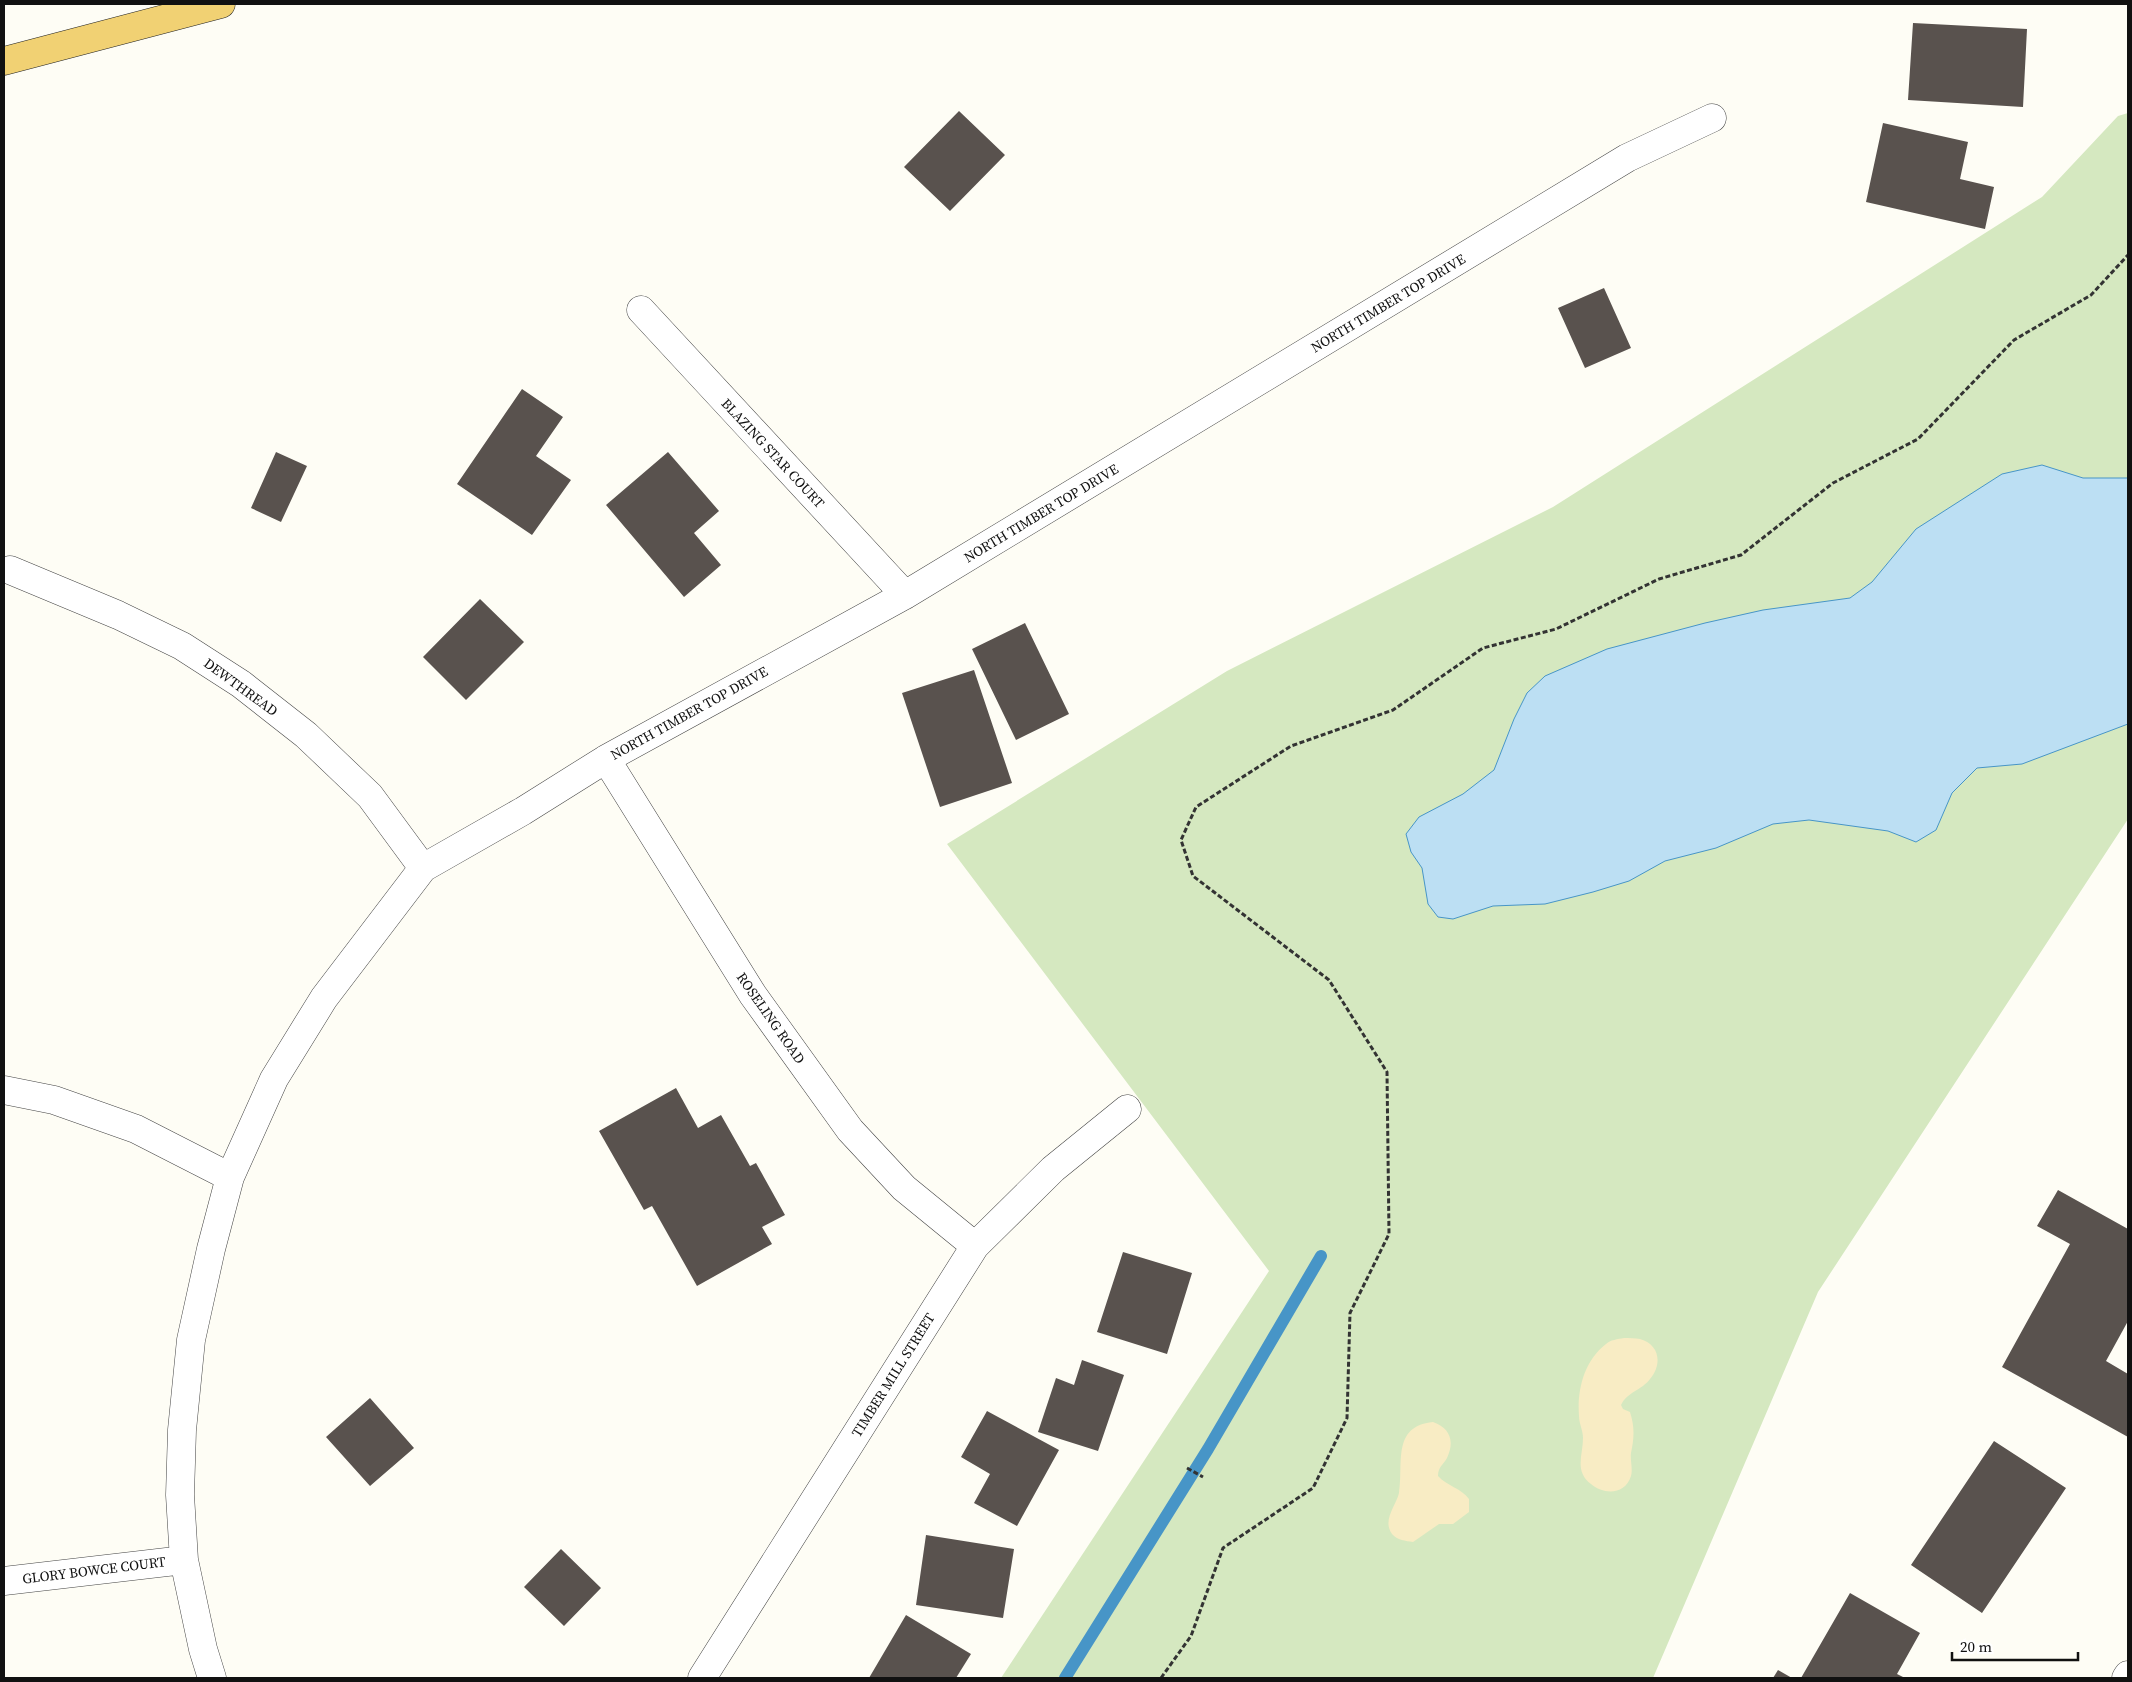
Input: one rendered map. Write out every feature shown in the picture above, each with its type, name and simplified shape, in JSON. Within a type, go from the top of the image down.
[{"type":"main road","points":[[4,61],[221,4]]},
{"type":"street","name":"NORTH TIMBER TOP DRIVE","points":[[212,1678],[203,1649],[184,1560],[180,1495],[182,1430],[190,1340],[211,1249],[230,1177],[274,1079],[324,998],[423,868],[523,811],[606,759],[905,595],[1627,158],[1712,118]]},
{"type":"street","name":"BLAZING STAR COURT","points":[[641,310],[905,595]]},
{"type":"street","name":"DEWTHREAD","points":[[10,570],[118,615],[182,646],[241,684],[306,735],[370,796],[423,868]]},
{"type":"street","name":"ROSELING ROAD","points":[[606,759],[753,995],[850,1130],[904,1188],[975,1246]]},
{"type":"street","points":[[4,1090],[54,1100],[136,1129],[230,1177]]},
{"type":"street","name":"TIMBER MILL STREET","points":[[702,1678],[975,1246],[1053,1169],[1127,1109]]},
{"type":"street","name":"GLORY BOWCE COURT","points":[[4,1581],[184,1560]]},
{"type":"path","points":[[1161,1678],[1191,1636],[1223,1548],[1313,1488],[1347,1418],[1350,1313],[1389,1234],[1387,1072],[1329,980],[1193,876],[1181,840],[1196,807],[1291,746],[1393,710],[1483,648],[1556,629],[1659,579],[1741,556],[1833,483],[1918,439],[2014,340],[2091,295],[2128,255]]},
{"type":"path","points":[[1187,1468],[1203,1477]]},
{"type":"green space","points":[[2128,113],[2128,819],[1818,1292],[1653,1678],[1001,1678],[1269,1271],[947,844],[1227,671],[1553,507],[2042,197],[2118,116]]},
{"type":"sand","points":[[1624,1338],[1638,1339],[1651,1345],[1655,1350],[1658,1361],[1654,1373],[1647,1383],[1627,1397],[1621,1405],[1623,1409],[1630,1412],[1633,1423],[1632,1473],[1624,1487],[1619,1490],[1608,1491],[1596,1488],[1591,1484],[1586,1479],[1581,1468],[1583,1438],[1579,1419],[1579,1396],[1587,1367],[1598,1351],[1614,1340]]},
{"type":"sand","points":[[1433,1422],[1447,1432],[1451,1441],[1447,1458],[1440,1468],[1438,1476],[1466,1495],[1469,1499],[1469,1512],[1453,1524],[1439,1524],[1413,1542],[1405,1541],[1396,1538],[1392,1534],[1388,1524],[1399,1493],[1402,1448],[1405,1439],[1411,1431],[1420,1425]]},
{"type":"water","points":[[2042,465],[2083,478],[2128,478],[2128,724],[2022,764],[1977,768],[1952,793],[1936,830],[1916,842],[1888,831],[1809,820],[1773,824],[1716,848],[1665,861],[1629,881],[1545,904],[1493,906],[1453,919],[1438,917],[1428,904],[1422,868],[1411,852],[1406,834],[1419,817],[1463,794],[1494,770],[1514,719],[1527,693],[1545,676],[1607,649],[1705,623],[1763,610],[1850,598],[1872,582],[1916,529],[2002,474]]},
{"type":"building","points":[[1913,23],[2027,29],[2023,107],[1908,100]]},
{"type":"building","points":[[959,111],[1005,155],[950,211],[904,167]]},
{"type":"building","points":[[1883,123],[1968,142],[1960,179],[1994,187],[1985,229],[1866,202]]},
{"type":"building","points":[[1604,288],[1631,348],[1585,368],[1558,308]]},
{"type":"building","points":[[522,389],[563,417],[536,456],[571,480],[532,535],[457,484]]},
{"type":"building","points":[[276,452],[307,466],[281,522],[251,508]]},
{"type":"building","points":[[668,452],[719,511],[694,533],[721,565],[684,597],[606,505]]},
{"type":"building","points":[[480,599],[524,642],[466,700],[423,657]]},
{"type":"building","points":[[1025,623],[1069,714],[1016,740],[972,649]]},
{"type":"building","points":[[974,670],[1012,783],[940,807],[902,693]]},
{"type":"building","points":[[676,1088],[698,1128],[721,1115],[750,1166],[756,1163],[785,1215],[762,1227],[772,1244],[697,1286],[652,1206],[644,1210],[599,1131]]},
{"type":"building","points":[[2058,1190],[2128,1229],[2128,1321],[2106,1361],[2128,1374],[2128,1437],[2002,1367],[2070,1244],[2037,1226]]},
{"type":"building","points":[[1123,1252],[1192,1273],[1167,1354],[1097,1332]]},
{"type":"building","points":[[1082,1360],[1124,1375],[1098,1451],[1038,1432],[1056,1378],[1074,1385]]},
{"type":"building","points":[[370,1398],[414,1448],[370,1486],[326,1437]]},
{"type":"building","points":[[987,1411],[1059,1450],[1017,1526],[974,1503],[990,1474],[961,1457]]},
{"type":"building","points":[[1994,1441],[2066,1488],[1982,1613],[1911,1565]]},
{"type":"building","points":[[926,1535],[1014,1549],[1003,1618],[916,1605]]},
{"type":"building","points":[[561,1549],[601,1588],[564,1626],[524,1587]]},
{"type":"building","points":[[1850,1593],[1920,1633],[1897,1674],[1905,1678],[1801,1678]]},
{"type":"building","points":[[906,1615],[971,1654],[956,1678],[869,1678]]},
{"type":"building","points":[[1778,1670],[1792,1678],[1773,1678]]},
{"type":"waterway","points":[[1065,1678],[1208,1449],[1321,1256]]}]
